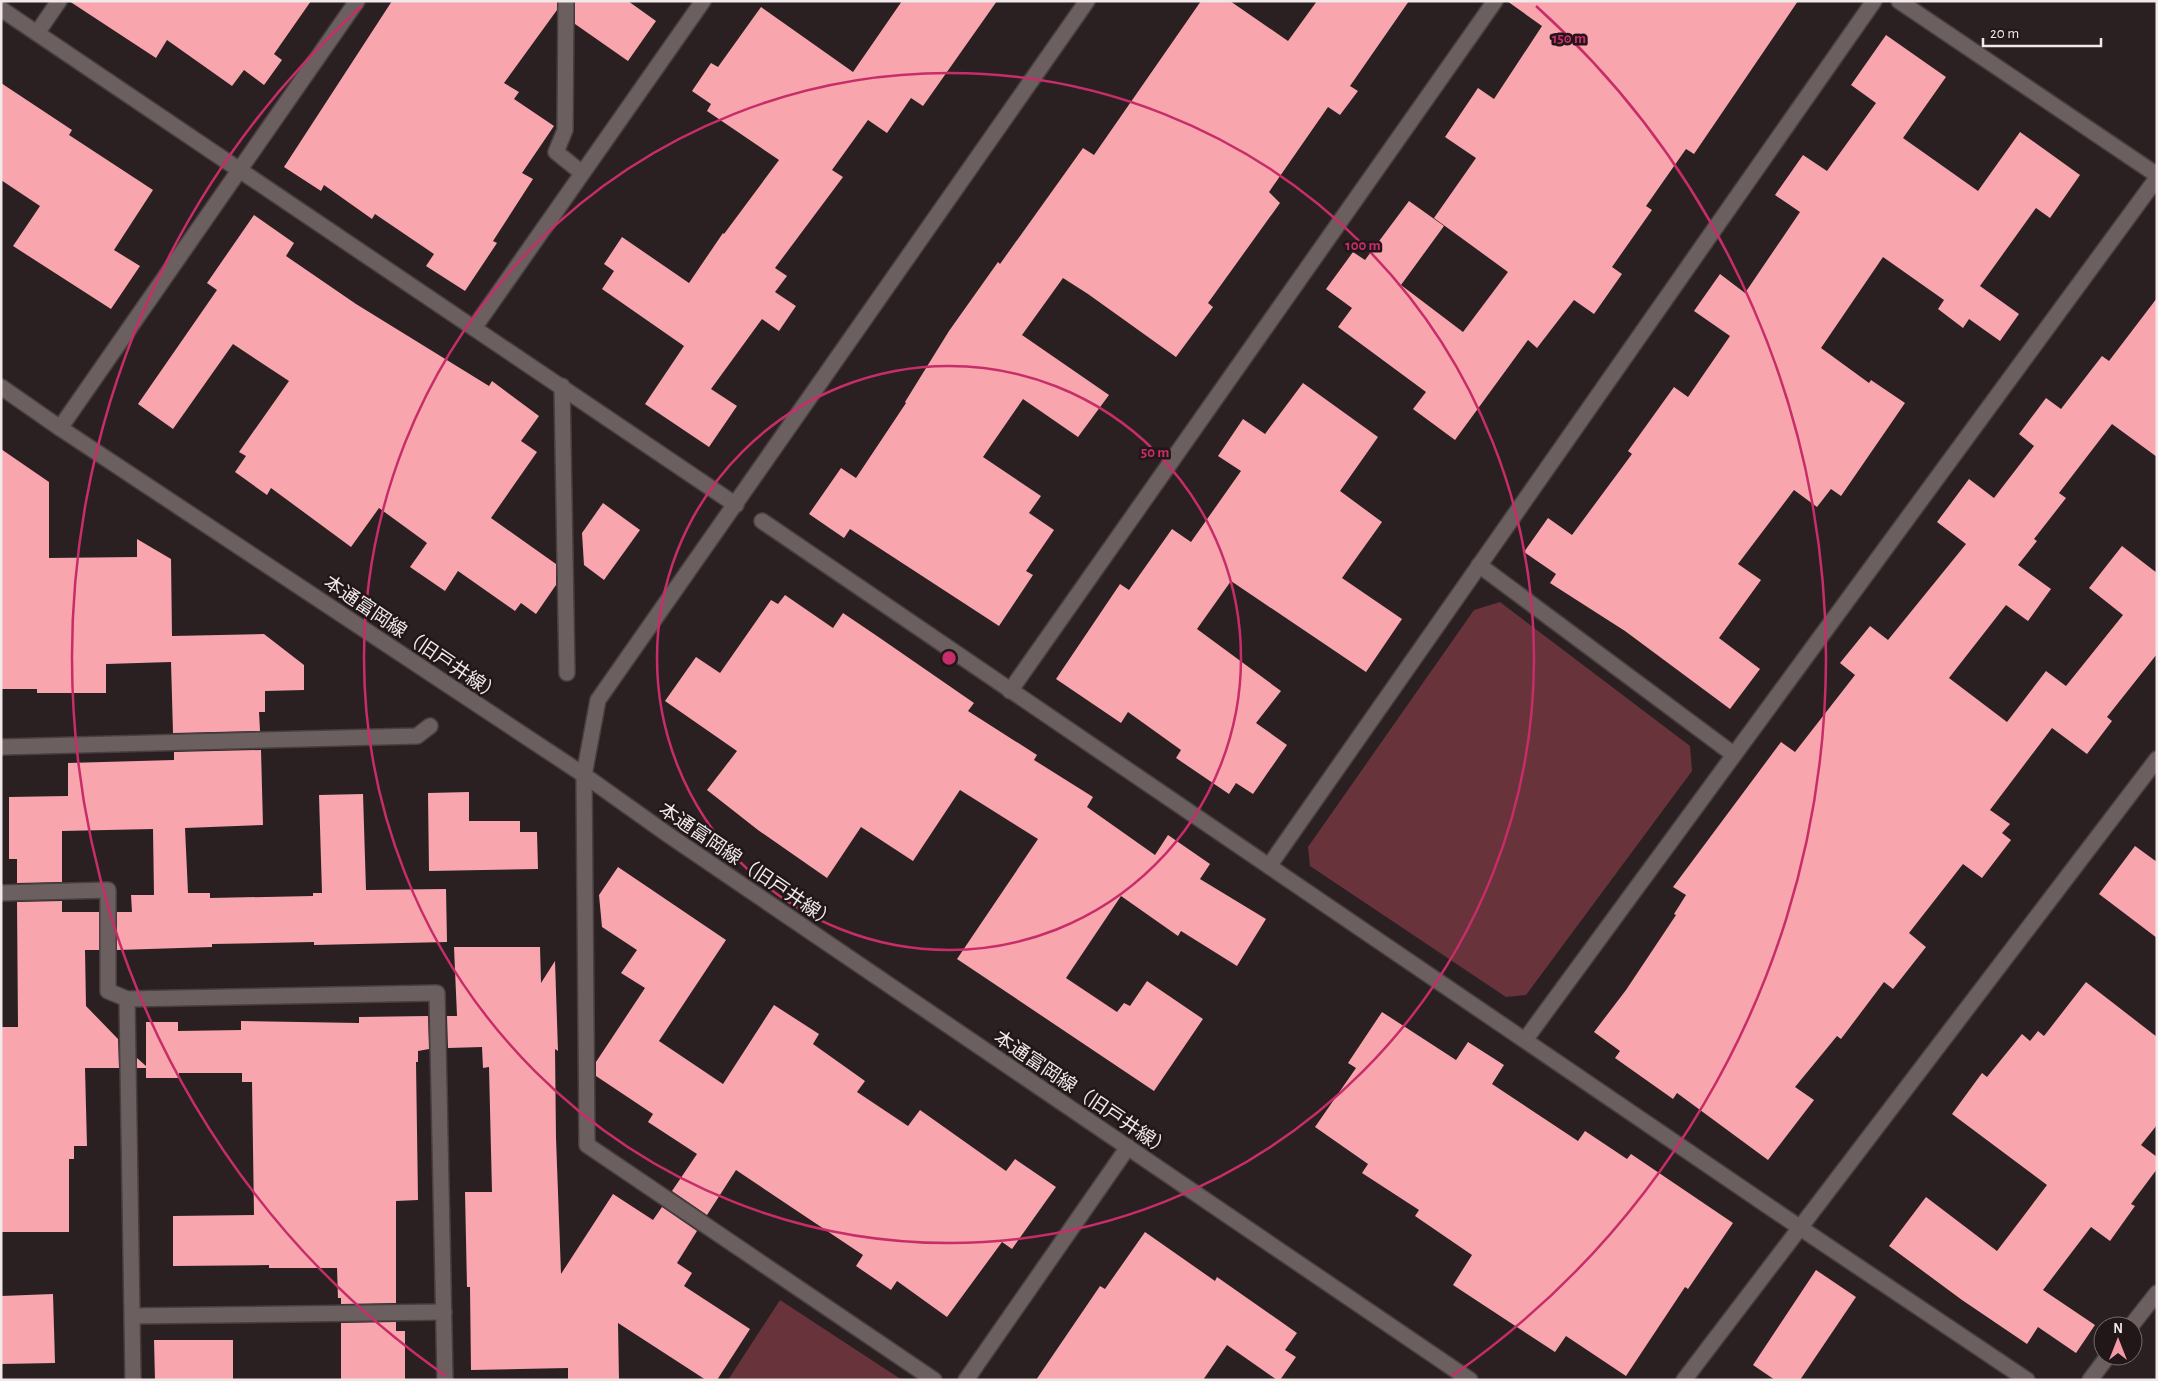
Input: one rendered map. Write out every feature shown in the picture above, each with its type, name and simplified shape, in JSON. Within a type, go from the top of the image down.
[{"type":"street","points":[[37,33],[59,1]]},
{"type":"street","points":[[60,428],[358,1]]},
{"type":"street","points":[[566,1],[565,130],[556,152],[582,173]]},
{"type":"street","points":[[474,328],[703,1]]},
{"type":"street","points":[[934,1380],[588,1145],[584,775],[598,700],[1087,1]]},
{"type":"street","points":[[1010,691],[1495,1]]},
{"type":"street","points":[[1269,866],[1874,1]]},
{"type":"street","points":[[1525,1040],[2157,177],[1899,1]]},
{"type":"street","points":[[1,9],[736,505]]},
{"type":"street","points":[[562,386],[567,673]]},
{"type":"street","name":"本通富岡線（旧戸井線）","points":[[1,387],[584,775],[667,834],[1470,1380]]},
{"type":"street","points":[[762,521],[1799,1227],[2028,1380]]},
{"type":"street","points":[[1479,565],[1733,754]]},
{"type":"street","points":[[1,747],[417,736],[430,726]]},
{"type":"street","points":[[1684,1380],[2157,759]]},
{"type":"street","points":[[1,893],[108,890],[108,991],[127,999],[437,993],[445,1380]]},
{"type":"street","points":[[127,999],[133,1380]]},
{"type":"street","points":[[966,1380],[1128,1148]]},
{"type":"street","points":[[2140,1316],[2157,1293]]},
{"type":"street","points":[[132,1316],[444,1312]]},
{"type":"street","points":[[2090,1380],[2100,1366]]},
{"type":"shaded area","points":[[1500,602],[1690,746],[1692,771],[1526,995],[1506,997],[1310,866],[1308,847],[1474,610]]},
{"type":"shaded area","points":[[780,1300],[902,1380],[728,1380]]},
{"type":"building","points":[[69,1],[311,1],[274,54],[282,60],[264,85],[244,70],[232,86],[167,40],[156,58]]},
{"type":"building","points":[[392,1],[557,1],[557,10],[504,83],[519,92],[514,99],[554,126],[522,173],[533,179],[493,241],[497,243],[465,291],[426,266],[434,254],[375,214],[372,219],[324,185],[321,191],[284,167]]},
{"type":"building","points":[[575,1],[628,1],[656,21],[628,61],[575,24]]},
{"type":"building","points":[[902,1],[997,1],[923,106],[911,98],[887,133],[868,120],[832,170],[843,177],[775,268],[787,276],[775,292],[796,306],[779,331],[762,319],[711,389],[737,406],[709,447],[645,404],[684,346],[602,289],[614,271],[604,264],[622,237],[689,283],[723,233],[779,160],[707,111],[711,104],[692,91],[711,63],[718,67],[761,7],[853,72]]},
{"type":"building","points":[[1201,1],[1230,1],[1288,41],[1317,1],[1409,1],[1350,86],[1358,91],[1340,115],[1328,107],[1269,192],[1280,203],[1208,303],[1213,307],[1176,357],[1063,278],[1022,335],[1109,395],[1078,437],[1023,399],[983,457],[1041,496],[1029,513],[1054,530],[1026,571],[1033,575],[999,626],[850,529],[844,538],[809,514],[841,468],[856,478],[906,403],[949,331],[998,262],[1000,264],[1083,148],[1094,155]]},
{"type":"building","points":[[1507,1],[1798,1],[1694,154],[1686,149],[1646,206],[1652,210],[1612,267],[1622,274],[1594,314],[1574,300],[1537,348],[1528,340],[1455,440],[1413,409],[1426,392],[1338,327],[1352,308],[1326,289],[1353,252],[1365,260],[1409,201],[1444,226],[1401,285],[1463,332],[1508,272],[1434,218],[1476,158],[1445,137],[1478,88],[1494,99],[1542,26]]},
{"type":"building","points":[[1886,35],[1946,77],[1903,138],[1978,191],[2020,132],[2080,175],[2050,218],[2036,208],[1980,286],[2019,314],[2000,341],[1969,319],[1963,328],[1938,309],[1944,300],[1883,257],[1821,348],[1869,383],[1871,380],[1905,403],[1841,496],[1831,489],[1817,507],[1794,490],[1738,564],[1761,580],[1719,638],[1760,669],[1730,709],[1625,631],[1550,583],[1556,574],[1524,552],[1548,518],[1572,535],[1632,454],[1628,451],[1674,387],[1688,397],[1730,336],[1694,311],[1720,274],[1745,293],[1800,212],[1775,195],[1803,155],[1827,171],[1876,103],[1851,85]]},
{"type":"building","points":[[1,83],[72,130],[69,135],[153,190],[114,250],[140,266],[111,309],[13,246],[40,206],[1,180]]},
{"type":"building","points":[[254,215],[294,243],[286,256],[356,304],[489,386],[492,381],[539,416],[521,441],[537,452],[491,518],[556,564],[556,585],[536,614],[521,603],[515,611],[458,571],[445,591],[410,567],[427,543],[379,508],[351,547],[271,488],[267,495],[235,472],[246,456],[239,452],[289,381],[233,344],[173,429],[138,404],[217,290],[207,283]]},
{"type":"building","points":[[2157,298],[2157,457],[2112,424],[2059,493],[2066,498],[2034,539],[2037,541],[2018,565],[2051,589],[2028,621],[2006,605],[1949,678],[2007,722],[2046,671],[2066,686],[2123,615],[2089,588],[2122,546],[2157,573],[2157,654],[2107,717],[2112,721],[2087,754],[2052,728],[1990,810],[2010,824],[2002,833],[2011,840],[1982,878],[1963,864],[1909,933],[1926,947],[1893,989],[1884,982],[1841,1039],[1837,1036],[1795,1087],[1814,1100],[1768,1160],[1677,1093],[1673,1099],[1615,1058],[1620,1051],[1594,1032],[1626,990],[1676,915],[1674,914],[1686,895],[1673,887],[1781,742],[1795,752],[1855,675],[1840,663],[1870,626],[1888,640],[1966,544],[1937,522],[1969,479],[1994,498],[2034,446],[2019,434],[2046,398],[2061,409],[2102,356],[2109,361]]},
{"type":"building","points":[[1303,383],[1378,437],[1340,491],[1382,522],[1342,578],[1402,619],[1366,672],[1231,581],[1197,629],[1281,691],[1256,723],[1287,745],[1253,794],[1236,783],[1229,794],[1176,758],[1181,750],[1128,712],[1121,723],[1056,679],[1120,584],[1129,590],[1172,529],[1191,542],[1241,471],[1218,456],[1243,419],[1265,434]]},
{"type":"building","points":[[1,449],[49,482],[49,558],[137,557],[137,539],[171,559],[172,636],[264,634],[304,665],[304,690],[265,691],[265,712],[259,712],[260,731],[173,733],[171,662],[106,664],[106,693],[37,693],[37,689],[1,689]]},
{"type":"building","points":[[603,503],[640,530],[604,580],[584,565],[582,533]]},
{"type":"building","points":[[785,595],[833,628],[843,613],[974,703],[968,711],[1037,755],[1034,760],[1093,797],[1087,807],[1155,855],[1168,835],[1210,864],[1200,879],[1266,919],[1237,966],[1181,931],[1178,936],[1121,896],[1066,978],[1117,1012],[1124,1003],[1130,1006],[1147,981],[1203,1019],[1154,1091],[957,959],[1038,839],[960,790],[913,861],[861,827],[827,878],[758,830],[707,790],[737,751],[665,701],[696,657],[720,673],[771,600],[778,604]]},
{"type":"building","points":[[261,750],[263,825],[185,828],[188,893],[210,893],[210,898],[313,896],[313,893],[322,893],[319,795],[363,794],[366,890],[446,889],[447,942],[314,945],[314,942],[212,944],[212,947],[117,950],[117,912],[132,912],[131,895],[154,895],[153,829],[62,831],[62,882],[17,883],[17,859],[9,859],[9,797],[68,796],[68,763],[174,760],[174,752]]},
{"type":"building","points":[[469,792],[469,821],[520,821],[520,832],[537,832],[538,869],[429,871],[428,793]]},
{"type":"building","points":[[2135,846],[2157,862],[2157,938],[2099,894]]},
{"type":"building","points":[[618,867],[726,940],[659,1041],[723,1084],[774,1005],[819,1034],[813,1044],[865,1081],[857,1092],[908,1126],[920,1110],[1006,1171],[1015,1159],[1056,1187],[1012,1249],[1002,1242],[947,1317],[897,1281],[891,1290],[856,1266],[863,1255],[736,1170],[707,1215],[672,1191],[697,1154],[648,1122],[653,1114],[596,1076],[596,1062],[645,988],[621,973],[637,950],[602,927],[599,895]]},
{"type":"building","points":[[62,901],[62,912],[99,912],[99,950],[85,950],[86,1006],[118,1039],[119,1068],[85,1068],[87,1146],[74,1146],[74,1159],[69,1159],[69,1232],[1,1232],[1,1027],[18,1027],[17,902]]},
{"type":"building","points":[[454,947],[540,947],[541,983],[555,961],[558,1051],[555,1049],[556,1138],[561,1274],[613,1194],[653,1220],[662,1207],[697,1231],[677,1263],[692,1273],[684,1286],[750,1329],[717,1380],[706,1380],[618,1323],[619,1380],[568,1380],[568,1368],[471,1370],[470,1287],[467,1287],[465,1192],[492,1192],[489,1067],[483,1068],[482,1047],[448,1048],[447,1016],[457,1016]]},
{"type":"building","points":[[2086,982],[2157,1037],[2157,1125],[2141,1145],[2157,1157],[2157,1169],[2131,1204],[2135,1206],[2110,1241],[2091,1227],[2043,1290],[2093,1324],[2093,1328],[2076,1353],[2038,1327],[2027,1344],[1962,1300],[1889,1246],[1926,1197],[1997,1251],[2047,1185],[1952,1114],[1982,1073],[1987,1077],[2022,1034],[2030,1041],[2038,1031],[2044,1036]]},
{"type":"building","points":[[1382,1012],[1456,1060],[1468,1042],[1504,1065],[1492,1084],[1578,1141],[1585,1131],[1627,1159],[1631,1154],[1733,1223],[1688,1289],[1685,1287],[1626,1376],[1566,1336],[1555,1352],[1453,1285],[1472,1255],[1415,1216],[1419,1210],[1362,1173],[1368,1164],[1315,1127],[1356,1068],[1348,1063]]},
{"type":"building","points":[[428,1016],[429,1049],[418,1051],[418,1062],[416,1062],[418,1200],[396,1201],[396,1303],[341,1304],[341,1298],[338,1298],[337,1268],[269,1268],[269,1265],[173,1266],[173,1216],[254,1215],[252,1082],[242,1082],[242,1073],[179,1073],[179,1078],[146,1078],[146,1068],[137,1068],[137,1058],[146,1066],[146,1022],[178,1022],[178,1031],[241,1030],[241,1021],[359,1023],[359,1017]]},
{"type":"building","points":[[1145,1232],[1215,1281],[1217,1277],[1297,1333],[1285,1350],[1296,1357],[1280,1380],[1277,1380],[1227,1345],[1203,1380],[1036,1380],[1100,1286],[1105,1289]]},
{"type":"building","points":[[1816,1270],[1856,1297],[1800,1380],[1775,1380],[1753,1365]]},
{"type":"building","points":[[53,1294],[55,1363],[1,1364],[1,1296]]},
{"type":"building","points":[[396,1322],[396,1331],[405,1331],[405,1380],[341,1380],[341,1323]]},
{"type":"building","points":[[154,1340],[233,1340],[233,1380],[155,1380]]}]
